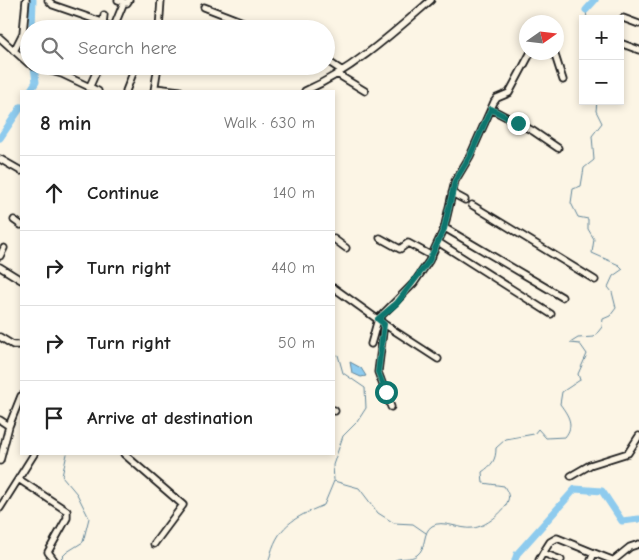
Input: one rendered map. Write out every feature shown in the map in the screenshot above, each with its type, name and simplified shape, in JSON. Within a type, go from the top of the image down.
[{"type":"street","points":[[24,20],[26,0]]},
{"type":"street","points":[[48,0],[53,5],[96,20]]},
{"type":"street","points":[[160,20],[161,0]]},
{"type":"street","points":[[335,74],[376,45],[431,0]]},
{"type":"street","points":[[116,20],[124,1]]},
{"type":"street","points":[[204,7],[238,20]]},
{"type":"street","points":[[103,20],[104,15]]},
{"type":"street","points":[[624,18],[639,24]]},
{"type":"street","points":[[0,38],[20,57]]},
{"type":"street","points":[[14,52],[20,39]]},
{"type":"street","points":[[624,44],[639,50]]},
{"type":"street","points":[[371,344],[378,319],[414,282],[432,256],[445,228],[455,181],[470,156],[497,98],[510,93],[527,60]]},
{"type":"street","points":[[557,60],[563,80]]},
{"type":"street","points":[[335,68],[365,91]]},
{"type":"street","points":[[64,75],[95,90]]},
{"type":"street","points":[[89,88],[95,75]]},
{"type":"street","points":[[126,90],[132,75]]},
{"type":"street","points":[[155,90],[157,75]]},
{"type":"street","points":[[307,90],[334,75]]},
{"type":"street","points":[[491,109],[534,131],[558,148]]},
{"type":"street","points":[[0,159],[20,170]]},
{"type":"street","points":[[452,193],[465,200]]},
{"type":"street","points":[[472,204],[595,280]]},
{"type":"street","points":[[14,220],[20,224]]},
{"type":"street","points":[[445,228],[562,297]]},
{"type":"street","points":[[380,238],[400,249],[408,243],[432,256]]},
{"type":"street","points":[[335,241],[346,248]]},
{"type":"street","points":[[438,242],[551,314]]},
{"type":"street","points":[[0,256],[4,248]]},
{"type":"street","points":[[0,267],[20,279]]},
{"type":"street","points":[[335,289],[384,324],[438,359]]},
{"type":"street","points":[[384,324],[378,372],[391,407]]},
{"type":"street","points":[[0,337],[13,345],[20,346]]},
{"type":"street","points":[[1,457],[20,399]]},
{"type":"street","points":[[0,420],[10,426]]},
{"type":"street","points":[[572,476],[590,465],[628,453],[639,436]]},
{"type":"street","points":[[0,508],[20,480],[33,455]]},
{"type":"street","points":[[125,455],[183,505],[154,544]]},
{"type":"street","points":[[20,480],[67,511],[67,518],[48,552],[54,560]]},
{"type":"street","points":[[539,560],[550,542],[557,538],[613,560],[630,547],[639,544]]},
{"type":"street","points":[[543,553],[561,560]]},
{"type":"street","points":[[591,560],[594,553]]},
{"type":"water","points":[[350,362],[361,368],[366,376],[361,377],[352,373]]},
{"type":"waterway","points":[[32,20],[33,0]]},
{"type":"waterway","points":[[586,10],[595,0]]},
{"type":"waterway","points":[[586,10],[587,15]]},
{"type":"waterway","points":[[31,90],[36,82],[35,75]]},
{"type":"waterway","points":[[395,560],[417,555],[422,548],[427,532],[436,524],[473,528],[483,525],[499,514],[506,505],[508,493],[504,486],[483,483],[482,472],[493,462],[496,448],[506,439],[534,434],[538,429],[546,438],[565,437],[568,433],[570,428],[569,420],[560,404],[562,392],[580,380],[578,374],[587,354],[580,344],[570,343],[578,338],[594,337],[602,327],[603,319],[610,316],[616,308],[612,292],[608,287],[613,276],[623,269],[619,265],[592,253],[594,239],[588,229],[588,219],[578,217],[571,203],[573,189],[581,186],[584,168],[594,160],[592,136],[602,123],[596,111],[597,105]]},
{"type":"waterway","points":[[0,138],[20,108]]},
{"type":"waterway","points":[[334,480],[333,465],[343,436],[357,422],[366,408],[365,388],[343,373],[338,355]]},
{"type":"waterway","points":[[63,560],[61,558],[67,552],[83,542],[89,518],[77,494],[62,476],[67,455]]},
{"type":"waterway","points":[[269,560],[272,548],[282,531],[303,514],[324,505],[334,481],[359,488],[378,513],[394,523],[413,524],[426,533]]},
{"type":"waterway","points":[[515,560],[517,554],[575,489],[602,491],[622,521],[639,519]]},
{"type":"route","points":[[386,392],[378,372],[384,324],[378,319],[397,303],[427,265],[444,229],[455,181],[470,156],[491,109],[518,123]]}]
